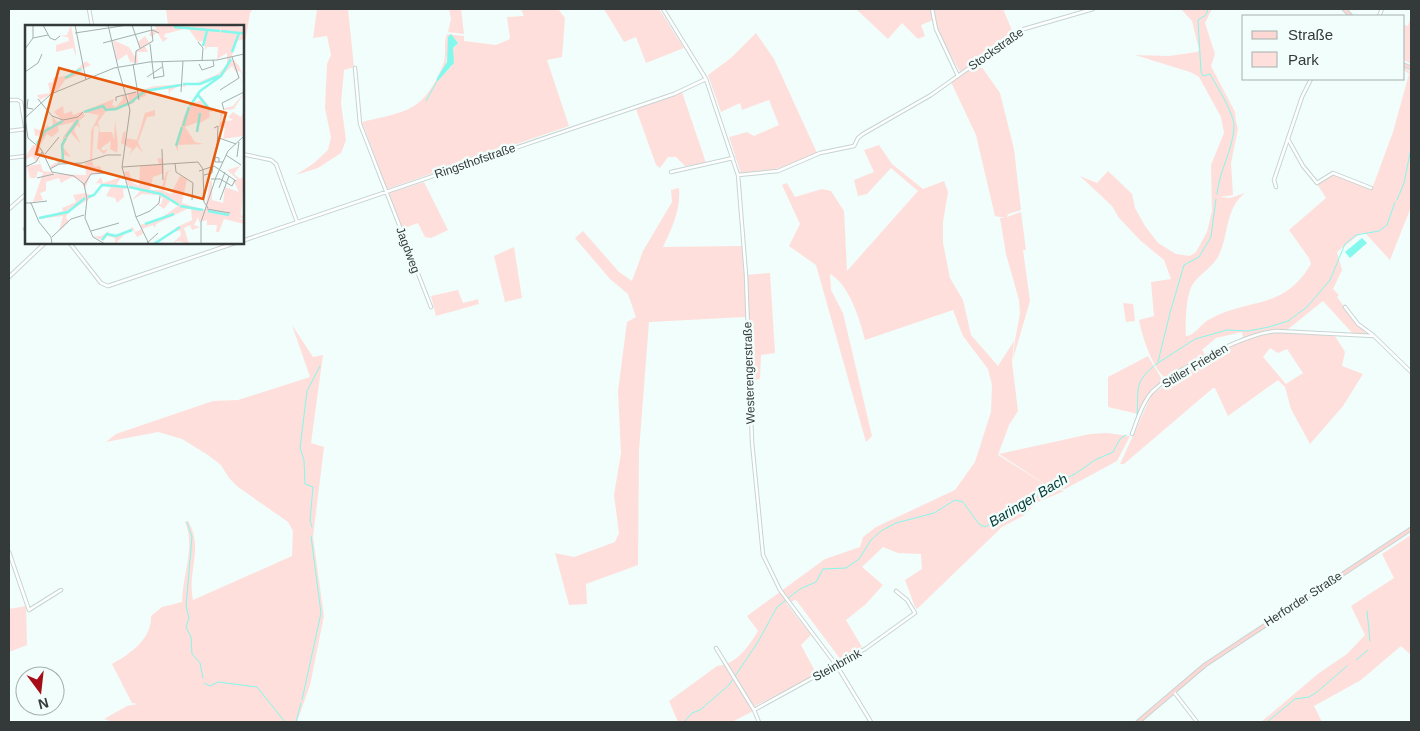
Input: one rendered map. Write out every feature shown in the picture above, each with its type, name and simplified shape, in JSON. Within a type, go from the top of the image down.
[{"type":"main road","name":"Herforder Straße","points":[[1138,722],[1196,672],[1411,529]]},
{"type":"street","points":[[89,9],[92,25]]},
{"type":"street","name":"Westerengerstraße","points":[[663,9],[706,79],[738,175],[746,275],[752,442],[764,555],[772,576],[786,599],[837,666],[871,722]]},
{"type":"street","name":"Stockstraße","points":[[932,9],[936,30],[958,76]]},
{"type":"street","name":"Stockstraße","points":[[738,175],[778,171],[820,153],[854,146],[858,138],[863,134],[931,95],[1024,29],[1093,9]]},
{"type":"street","name":"Jagdweg","points":[[355,68],[360,124],[431,307]]},
{"type":"street","name":"Ringsthofstraße","points":[[244,240],[674,94],[706,79]]},
{"type":"street","points":[[1276,187],[1274,180],[1288,138],[1312,80]]},
{"type":"street","points":[[9,100],[21,102],[25,124]]},
{"type":"street","points":[[9,131],[25,130]]},
{"type":"street","points":[[1288,138],[1317,183],[1333,173],[1371,188]]},
{"type":"street","points":[[244,154],[266,159],[276,164],[297,222]]},
{"type":"street","points":[[9,158],[25,156]]},
{"type":"street","points":[[671,172],[733,158]]},
{"type":"street","points":[[9,209],[25,195]]},
{"type":"street","points":[[9,277],[44,244]]},
{"type":"street","points":[[71,244],[101,284],[108,286],[232,244]]},
{"type":"street","points":[[1345,307],[1358,324],[1374,336],[1411,372]]},
{"type":"street","name":"Stiller Frieden","points":[[1132,434],[1139,414],[1152,392],[1215,352],[1242,340],[1277,331],[1374,336]]},
{"type":"street","points":[[9,552],[29,610],[61,590]]},
{"type":"street","name":"Steinbrink","points":[[754,710],[837,666],[865,649],[914,613],[907,600],[896,591]]},
{"type":"street","points":[[716,648],[754,710],[759,722]]},
{"type":"street","points":[[1173,691],[1198,722]]},
{"type":"green space","points":[[166,9],[253,9],[250,13],[244,48],[244,25],[168,25]]},
{"type":"green space","points":[[317,9],[348,9],[354,67],[344,70],[341,103],[346,140],[341,153],[318,168],[296,175],[314,163],[328,150],[331,137],[325,108],[327,64],[331,55],[327,36],[313,38]]},
{"type":"green space","points":[[449,9],[461,9],[464,34],[448,32],[451,19]]},
{"type":"green space","points":[[521,9],[558,9],[565,18],[562,57],[547,60],[569,126],[387,189],[362,122],[403,112],[421,101],[436,80],[443,65],[447,34],[464,36],[464,41],[496,45],[510,39],[507,17],[524,16]],"holes":[[[457,40],[456,46],[453,48],[452,66],[436,82],[446,66],[447,56]]]},
{"type":"green space","points":[[604,9],[659,9],[684,48],[646,63],[636,37],[624,42]]},
{"type":"green space","points":[[856,9],[931,9],[933,20],[921,25],[925,36],[918,39],[902,23],[888,39]]},
{"type":"green space","points":[[933,9],[1003,9],[1014,35],[960,72],[937,30]]},
{"type":"green space","points":[[1181,9],[1212,9],[1205,23],[1215,54],[1211,66],[1235,112],[1238,129],[1231,163],[1233,195],[1219,197],[1230,198],[1245,193],[1234,206],[1219,255],[1192,285],[1186,313],[1186,336],[1193,333],[1207,321],[1225,312],[1277,296],[1289,289],[1300,279],[1311,264],[1309,258],[1289,230],[1326,198],[1317,184],[1333,174],[1372,189],[1393,132],[1409,74],[1405,69],[1411,72],[1411,207],[1390,260],[1365,233],[1360,234],[1337,252],[1342,270],[1333,289],[1339,295],[1337,297],[1358,325],[1368,335],[1354,335],[1323,301],[1287,330],[1273,330],[1243,338],[1242,332],[1216,338],[1202,350],[1206,356],[1167,379],[1157,369],[1145,344],[1139,320],[1154,316],[1151,282],[1171,279],[1164,260],[1141,241],[1119,218],[1112,206],[1080,176],[1097,183],[1108,171],[1132,194],[1135,208],[1145,226],[1158,243],[1176,254],[1190,256],[1196,252],[1207,232],[1212,211],[1211,165],[1224,133],[1221,117],[1199,77],[1190,72],[1135,55],[1169,56],[1197,52],[1199,50],[1192,21]]},
{"type":"green space","points":[[1410,19],[1411,64],[1405,61],[1405,25],[1408,26]]},
{"type":"green space","points":[[756,33],[774,59],[817,153],[780,168],[741,174],[729,137],[747,132],[754,136],[779,125],[769,100],[742,110],[740,103],[721,112],[708,75],[731,58]]},
{"type":"green space","points":[[979,63],[1000,93],[1014,149],[1021,210],[1008,214],[1007,217],[1021,212],[1026,250],[1023,250],[1030,301],[1013,359],[1020,314],[1019,300],[1006,254],[1000,218],[1006,218],[995,216],[976,135],[951,82]]},
{"type":"green space","points":[[682,92],[706,163],[685,166],[676,157],[668,157],[660,168],[656,165],[636,109]]},
{"type":"green space","points":[[879,145],[892,164],[923,189],[944,181],[948,192],[943,222],[943,243],[950,278],[963,300],[971,335],[998,366],[1014,341],[1012,362],[1018,411],[1009,425],[998,455],[1048,486],[1064,491],[1036,503],[1023,516],[1002,527],[917,609],[905,580],[922,569],[921,554],[898,553],[883,547],[862,567],[883,585],[866,604],[846,620],[862,647],[841,660],[796,600],[786,603],[811,635],[801,645],[817,675],[753,707],[744,695],[753,711],[732,722],[678,722],[669,701],[717,666],[730,662],[741,654],[758,631],[747,616],[825,559],[860,547],[863,537],[876,527],[955,490],[975,462],[991,412],[992,385],[988,369],[963,336],[953,310],[865,340],[853,303],[843,286],[830,274],[831,290],[843,313],[872,436],[866,442],[816,265],[789,246],[800,224],[782,185],[787,183],[795,197],[822,189],[831,191],[844,211],[847,271],[918,191],[891,168],[867,194],[858,196],[854,180],[874,172],[864,150]]},
{"type":"green space","points":[[424,182],[448,230],[431,238],[425,237],[418,223],[402,229],[389,193]]},
{"type":"green space","points":[[679,188],[679,203],[673,226],[663,247],[742,246],[744,275],[770,273],[775,353],[761,355],[760,379],[754,380],[751,321],[745,317],[649,322],[639,451],[638,565],[586,584],[587,604],[569,605],[555,553],[574,557],[615,542],[619,533],[614,495],[621,453],[618,391],[627,322],[636,317],[628,294],[610,279],[575,238],[583,231],[619,272],[632,281],[643,251],[672,202],[671,190]]},
{"type":"green space","points":[[514,247],[522,298],[505,302],[494,256]]},
{"type":"green space","points":[[458,290],[463,303],[478,299],[479,304],[436,316],[431,296]]},
{"type":"green space","points":[[1123,303],[1133,304],[1135,321],[1126,322]]},
{"type":"green space","points":[[292,325],[313,357],[323,355],[311,443],[324,447],[313,537],[324,616],[310,685],[297,722],[113,722],[104,719],[127,706],[138,704],[132,703],[112,664],[126,656],[144,639],[148,632],[151,616],[162,607],[182,602],[189,551],[188,532],[185,522],[188,521],[195,541],[192,579],[193,600],[292,556],[293,531],[288,522],[238,487],[229,478],[221,465],[182,439],[158,432],[106,442],[116,434],[213,401],[238,400],[310,377]]},
{"type":"green space","points":[[1276,332],[1335,336],[1345,352],[1342,366],[1363,374],[1343,406],[1310,444],[1291,409],[1285,387],[1278,380],[1228,416],[1215,388],[1213,388],[1124,464],[1120,464],[1152,394],[1220,350],[1244,340]],"holes":[[[1270,348],[1278,353],[1287,349],[1303,373],[1286,384],[1263,357]]]},
{"type":"green space","points":[[1148,356],[1163,381],[1154,390],[1138,414],[1108,407],[1108,377]]},
{"type":"green space","points":[[1107,433],[1130,436],[1117,461],[1065,489],[1048,486],[999,454],[1090,434]]},
{"type":"green space","points":[[1411,535],[1411,655],[1401,646],[1361,680],[1314,706],[1322,722],[1261,722],[1319,673],[1347,654],[1365,635],[1351,606],[1394,578],[1382,554]]},
{"type":"green space","points":[[26,606],[27,645],[9,652],[9,609]]},
{"type":"water","points":[[451,34],[458,43],[453,48],[454,63],[436,83],[447,62],[448,37]]},
{"type":"water","points":[[1362,238],[1367,243],[1350,258],[1345,252]]},
{"type":"waterway","points":[[1208,9],[1206,15],[1198,20],[1201,72],[1203,76],[1210,74],[1234,122],[1233,136],[1220,177],[1217,194]]},
{"type":"waterway","points":[[426,101],[436,83]]},
{"type":"waterway","name":"Baringer Bach","points":[[1397,200],[1404,183],[1411,148]]},
{"type":"waterway","points":[[1158,362],[1184,265],[1199,257],[1211,237],[1216,199]]},
{"type":"waterway","name":"Baringer Bach","points":[[1155,365],[1195,339],[1227,330],[1248,331],[1288,321],[1307,307],[1330,280],[1345,244],[1356,235],[1379,231],[1387,225],[1395,202]]},
{"type":"waterway","points":[[312,527],[310,520],[313,487],[305,484],[304,460],[300,448],[307,391],[320,366]]},
{"type":"waterway","name":"Baringer Bach","points":[[1137,415],[1138,388],[1143,377],[1154,366]]},
{"type":"waterway","name":"Baringer Bach","points":[[684,722],[692,713],[700,710],[729,685],[758,642],[777,607],[800,589],[816,582],[823,569],[846,568],[859,559],[871,540],[881,531],[896,523],[934,513],[955,500],[963,502],[979,524],[985,527],[1017,509],[1054,484],[1075,474],[1095,460],[1113,452],[1120,439],[1126,435]]},
{"type":"waterway","points":[[187,522],[192,537],[186,606],[189,618],[186,627],[191,637],[192,654],[200,663],[203,678]]},
{"type":"waterway","points":[[302,700],[321,613],[311,536]]},
{"type":"waterway","points":[[1367,611],[1370,641]]},
{"type":"waterway","points":[[1356,660],[1368,650]]},
{"type":"waterway","points":[[1267,722],[1295,699],[1309,697],[1317,692],[1347,666]]},
{"type":"waterway","points":[[204,683],[210,686],[218,682],[257,687],[285,722]]},
{"type":"waterway","points":[[296,722],[301,703]]}]
